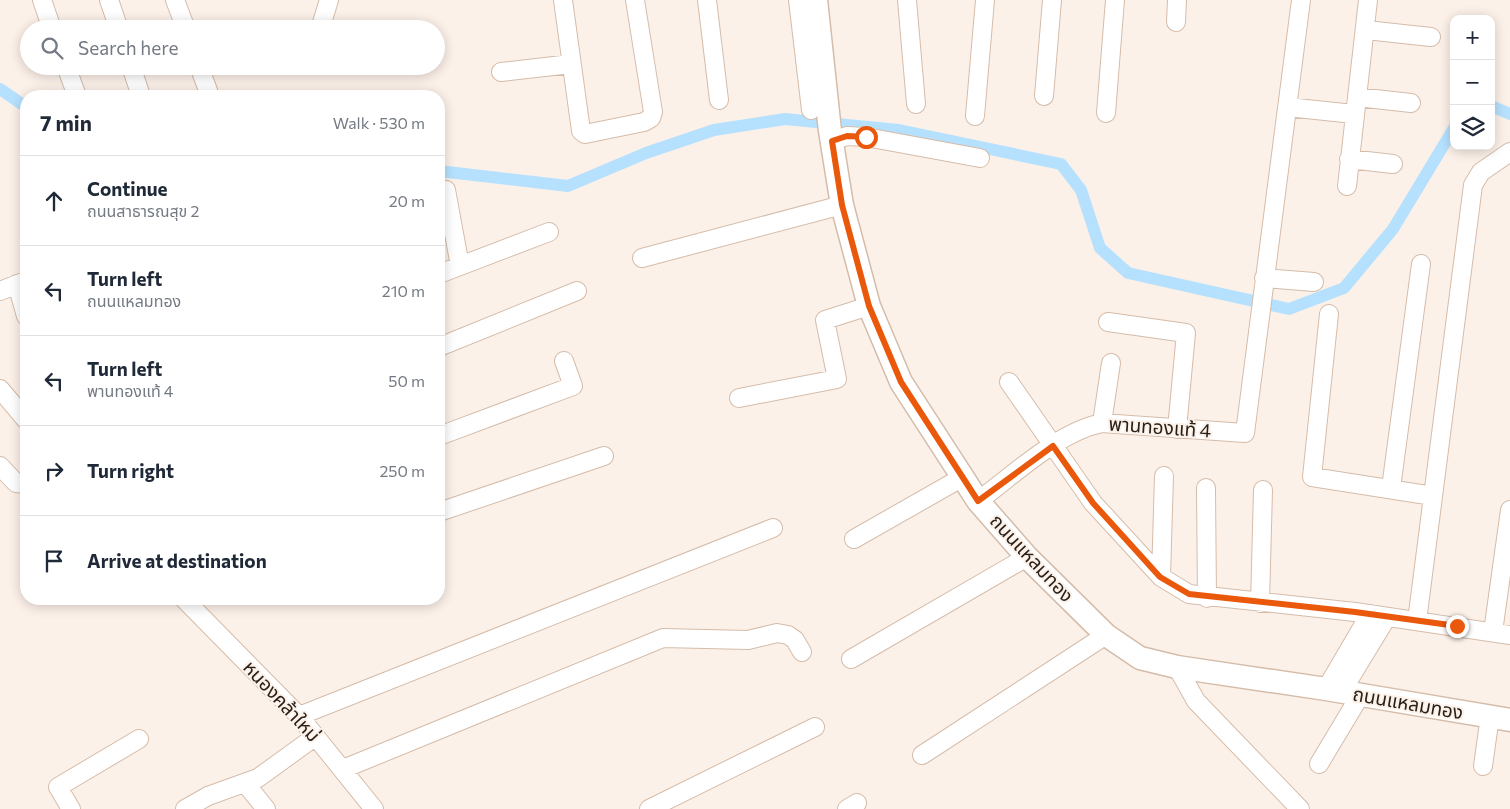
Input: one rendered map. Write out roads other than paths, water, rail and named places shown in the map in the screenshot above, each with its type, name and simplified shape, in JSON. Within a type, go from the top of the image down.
[{"type":"main road","name":"ถนนแหลมทอง","points":[[816,0],[819,108],[831,136],[842,205],[869,306],[901,382],[978,501],[1028,557],[1106,635],[1140,658],[1177,667],[1343,691],[1500,718]]},
{"type":"street","points":[[42,0],[49,20]]},
{"type":"street","points":[[109,0],[116,20]]},
{"type":"street","points":[[175,0],[183,20]]},
{"type":"street","points":[[323,20],[329,0]]},
{"type":"street","points":[[563,0],[570,64],[581,131],[585,134],[644,122],[651,118],[653,112],[635,0]]},
{"type":"street","points":[[707,0],[719,100]]},
{"type":"street","points":[[798,0],[819,108]]},
{"type":"street","points":[[907,0],[916,104]]},
{"type":"street","points":[[975,116],[985,0]]},
{"type":"street","points":[[1044,96],[1052,0]]},
{"type":"street","points":[[1106,113],[1114,0]]},
{"type":"street","points":[[1176,22],[1177,0]]},
{"type":"street","points":[[1301,0],[1263,284],[1314,282]]},
{"type":"street","points":[[1347,186],[1368,0]]},
{"type":"street","points":[[1366,30],[1431,37]]},
{"type":"street","points":[[501,72],[570,64]]},
{"type":"street","points":[[69,75],[75,90]]},
{"type":"street","points":[[134,75],[139,90]]},
{"type":"street","points":[[202,75],[208,90]]},
{"type":"street","points":[[1287,107],[1411,103]]},
{"type":"street","points":[[831,136],[866,137],[980,158]]},
{"type":"street","points":[[1418,621],[1473,185],[1481,172],[1510,152]]},
{"type":"street","points":[[1349,159],[1393,164]]},
{"type":"street","points":[[446,190],[460,266]]},
{"type":"street","points":[[642,258],[842,205]]},
{"type":"street","points":[[445,272],[549,232]]},
{"type":"street","points":[[1390,488],[1421,264]]},
{"type":"street","points":[[0,291],[20,283]]},
{"type":"street","name":"พานทองแท้ 4","points":[[978,501],[1053,446],[1077,431],[1102,423],[1245,433],[1263,284]]},
{"type":"street","points":[[445,345],[577,291]]},
{"type":"street","points":[[740,398],[837,379],[825,320],[869,306]]},
{"type":"street","points":[[1329,314],[1312,477],[1433,496]]},
{"type":"street","points":[[1108,322],[1186,333],[1177,429]]},
{"type":"street","points":[[445,434],[573,386],[564,361]]},
{"type":"street","points":[[1102,423],[1111,362]]},
{"type":"street","points":[[1010,382],[1093,503],[1160,577],[1189,594],[1206,598],[1418,621],[1502,634],[1510,510]]},
{"type":"street","points":[[0,389],[20,413]]},
{"type":"street","points":[[445,510],[604,456]]},
{"type":"street","points":[[0,466],[16,483],[20,483]]},
{"type":"street","points":[[1160,577],[1164,476]]},
{"type":"street","points":[[854,539],[962,477]]},
{"type":"street","points":[[1206,488],[1206,598]]},
{"type":"street","points":[[1260,603],[1263,490]]},
{"type":"street","points":[[299,716],[773,528]]},
{"type":"street","points":[[851,659],[1028,557]]},
{"type":"street","name":"หนองคล้าใหม่","points":[[190,605],[299,716],[343,769],[369,808]]},
{"type":"street","points":[[1319,764],[1343,691],[1378,616]]},
{"type":"street","points":[[343,769],[663,638],[748,640],[777,633],[788,635],[795,640],[802,652]]},
{"type":"street","points":[[922,755],[1106,635]]},
{"type":"street","points":[[1177,667],[1196,701],[1300,809]]},
{"type":"street","points":[[1482,766],[1500,718]]},
{"type":"street","points":[[649,809],[816,727]]},
{"type":"street","points":[[185,809],[208,796],[258,778],[316,736]]},
{"type":"street","points":[[70,809],[58,787],[139,739]]},
{"type":"street","points":[[245,783],[266,809]]},
{"type":"waterway","points":[[0,89],[20,103]]},
{"type":"waterway","points":[[1495,108],[1510,114]]},
{"type":"waterway","points":[[445,172],[568,186],[646,153],[714,130],[785,119],[899,130],[1061,164],[1081,190],[1100,248],[1128,273],[1289,309],[1344,288],[1393,229],[1450,135]]}]
